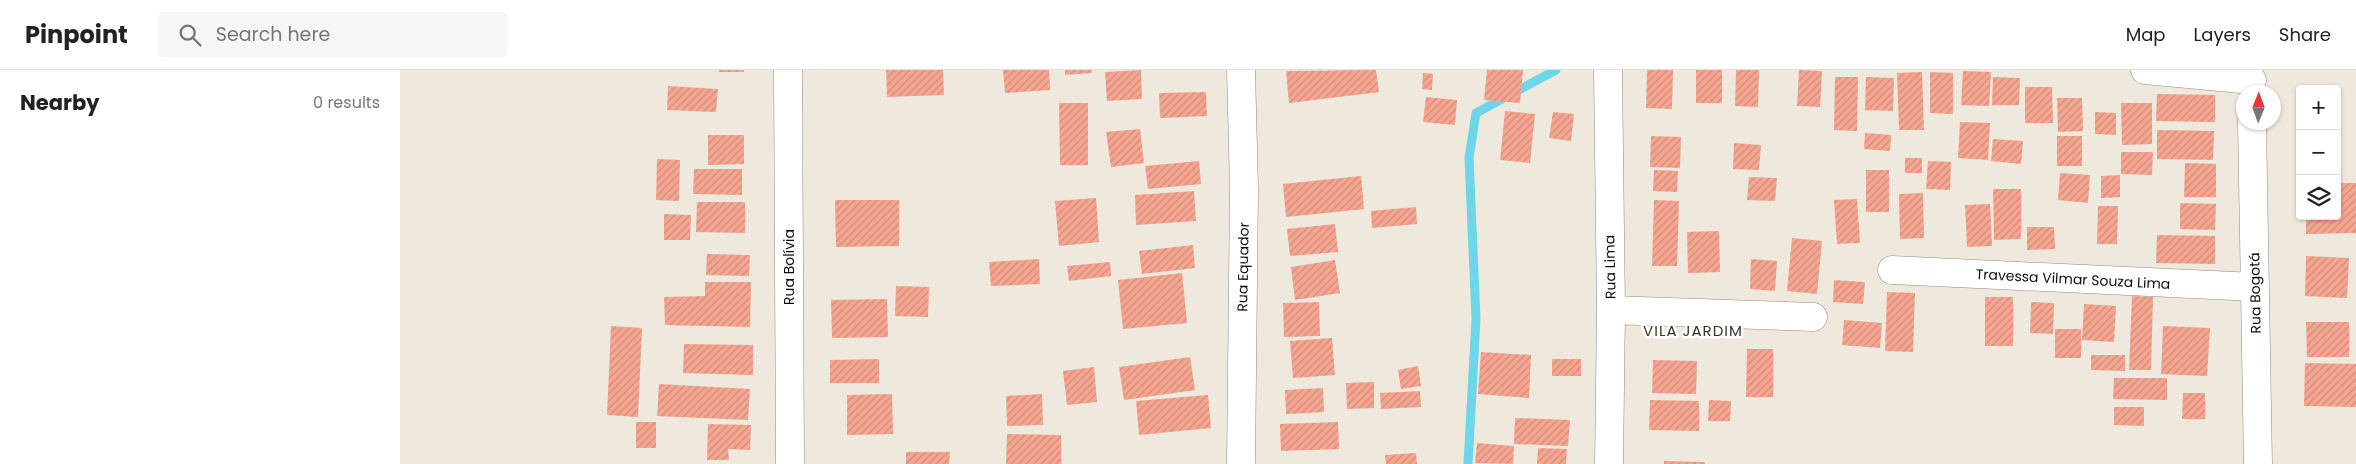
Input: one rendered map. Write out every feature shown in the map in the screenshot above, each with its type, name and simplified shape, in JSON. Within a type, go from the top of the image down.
[{"type":"street","name":"Rua Bolívia","points":[[788,70],[790,464]]},
{"type":"street","name":"Rua Equador","points":[[1241,70],[1244,189],[1241,464]]},
{"type":"street","name":"Rua Lima","points":[[1608,70],[1611,310],[1609,464]]},
{"type":"street","points":[[2145,70],[2252,81]]},
{"type":"street","name":"Rua Bogotá","points":[[2252,130],[2258,464]]},
{"type":"street","name":"Travessa Vilmar Souza Lima","points":[[1892,270],[2255,287]]},
{"type":"street","points":[[1611,310],[1813,317]]},
{"type":"building","points":[[719,70],[744,70],[744,72],[719,72]]},
{"type":"building","points":[[886,70],[943,70],[944,95],[887,97]]},
{"type":"building","points":[[1003,70],[1049,70],[1050,90],[1005,93]]},
{"type":"building","points":[[1065,70],[1092,70],[1092,73],[1065,75]]},
{"type":"building","points":[[1141,70],[1142,99],[1107,101],[1105,72]]},
{"type":"building","points":[[1376,70],[1379,92],[1289,103],[1286,71]]},
{"type":"building","points":[[1487,70],[1523,70],[1520,103],[1484,100]]},
{"type":"building","points":[[1647,70],[1673,70],[1672,109],[1646,108]]},
{"type":"building","points":[[1696,70],[1722,70],[1722,103],[1696,103]]},
{"type":"building","points":[[1736,70],[1759,70],[1758,107],[1735,106]]},
{"type":"building","points":[[1799,70],[1822,71],[1820,107],[1797,106]]},
{"type":"building","points":[[1963,71],[1991,72],[1989,106],[1961,105]]},
{"type":"building","points":[[1922,72],[1924,130],[1899,130],[1897,73]]},
{"type":"building","points":[[1930,72],[1953,73],[1953,114],[1930,113]]},
{"type":"building","points":[[1423,73],[1433,74],[1432,90],[1422,89]]},
{"type":"building","points":[[1835,77],[1858,77],[1857,131],[1834,130]]},
{"type":"building","points":[[1866,77],[1894,78],[1893,111],[1865,110]]},
{"type":"building","points":[[1993,77],[2020,78],[2019,105],[1992,105]]},
{"type":"building","points":[[668,86],[718,89],[716,112],[667,110]]},
{"type":"building","points":[[2025,87],[2052,87],[2053,123],[2025,123]]},
{"type":"building","points":[[1206,92],[1207,116],[1160,118],[1159,93]]},
{"type":"building","points":[[2157,94],[2215,95],[2215,122],[2156,121]]},
{"type":"building","points":[[1426,97],[1457,100],[1455,125],[1423,122]]},
{"type":"building","points":[[2057,98],[2082,98],[2083,131],[2058,132]]},
{"type":"building","points":[[1059,103],[1088,103],[1088,165],[1060,165]]},
{"type":"building","points":[[2121,103],[2152,103],[2152,144],[2122,145]]},
{"type":"building","points":[[1505,111],[1535,114],[1530,163],[1500,160]]},
{"type":"building","points":[[1553,112],[1574,114],[1571,141],[1549,138]]},
{"type":"building","points":[[2095,112],[2116,113],[2116,135],[2095,134]]},
{"type":"building","points":[[1960,122],[1990,123],[1988,160],[1958,158]]},
{"type":"building","points":[[1140,129],[1144,163],[1111,167],[1106,132]]},
{"type":"building","points":[[2157,130],[2214,131],[2213,160],[2157,159]]},
{"type":"building","points":[[1865,133],[1891,135],[1890,151],[1864,149]]},
{"type":"building","points":[[708,135],[744,135],[744,164],[708,165]]},
{"type":"building","points":[[1651,136],[1681,137],[1680,168],[1650,167]]},
{"type":"building","points":[[2057,136],[2082,136],[2082,166],[2057,166]]},
{"type":"building","points":[[1993,139],[2023,141],[2021,164],[1991,161]]},
{"type":"building","points":[[1734,143],[1761,145],[1759,170],[1733,169]]},
{"type":"building","points":[[2121,152],[2153,152],[2152,175],[2121,174]]},
{"type":"building","points":[[1905,158],[1922,158],[1922,173],[1905,173]]},
{"type":"building","points":[[657,159],[680,160],[679,201],[656,200]]},
{"type":"building","points":[[1199,161],[1201,184],[1148,189],[1145,166]]},
{"type":"building","points":[[1928,161],[1951,162],[1950,190],[1926,189]]},
{"type":"building","points":[[2185,163],[2216,164],[2216,197],[2184,197]]},
{"type":"building","points":[[694,169],[742,169],[742,195],[693,194]]},
{"type":"building","points":[[1654,170],[1678,171],[1677,192],[1653,191]]},
{"type":"building","points":[[1866,170],[1889,170],[1889,212],[1866,212]]},
{"type":"building","points":[[2060,173],[2090,175],[2088,203],[2058,200]]},
{"type":"building","points":[[2120,175],[2120,197],[2101,198],[2101,176]]},
{"type":"building","points":[[1361,176],[1364,209],[1286,217],[1283,184]]},
{"type":"building","points":[[1749,177],[1777,178],[1775,201],[1747,200]]},
{"type":"building","points":[[2341,183],[2356,183],[2356,233],[2306,234],[2306,220],[2341,220]]},
{"type":"building","points":[[1993,189],[2021,189],[2021,239],[1994,240]]},
{"type":"building","points":[[1194,191],[1196,221],[1136,225],[1135,195]]},
{"type":"building","points":[[1923,193],[1924,238],[1900,239],[1899,194]]},
{"type":"building","points":[[1096,198],[1099,242],[1059,246],[1055,201]]},
{"type":"building","points":[[1857,199],[1860,243],[1837,244],[1834,200]]},
{"type":"building","points":[[835,200],[899,200],[899,246],[836,247]]},
{"type":"building","points":[[1654,200],[1679,201],[1677,266],[1652,266]]},
{"type":"building","points":[[697,202],[745,202],[745,233],[696,232]]},
{"type":"building","points":[[2180,203],[2216,204],[2215,230],[2180,229]]},
{"type":"building","points":[[1990,204],[1992,246],[1967,247],[1965,205]]},
{"type":"building","points":[[2098,206],[2118,206],[2117,244],[2097,244]]},
{"type":"building","points":[[1416,207],[1417,224],[1372,228],[1371,211]]},
{"type":"building","points":[[664,214],[691,215],[690,240],[664,240]]},
{"type":"building","points":[[1335,224],[1338,252],[1290,256],[1287,229]]},
{"type":"building","points":[[2027,227],[2054,227],[2055,249],[2027,250]]},
{"type":"building","points":[[1719,231],[1720,272],[1688,273],[1687,232]]},
{"type":"building","points":[[2157,235],[2215,236],[2215,264],[2156,263]]},
{"type":"building","points":[[1792,238],[1822,241],[1817,294],[1787,291]]},
{"type":"building","points":[[1193,245],[1195,268],[1142,274],[1139,251]]},
{"type":"building","points":[[707,254],[750,255],[749,276],[706,275]]},
{"type":"building","points":[[2306,256],[2349,258],[2347,298],[2305,296]]},
{"type":"building","points":[[1039,259],[1040,284],[991,286],[989,262]]},
{"type":"building","points":[[1751,259],[1777,261],[1775,291],[1750,289]]},
{"type":"building","points":[[1335,260],[1340,293],[1295,300],[1291,267]]},
{"type":"building","points":[[1110,262],[1111,276],[1069,281],[1067,266]]},
{"type":"building","points":[[1182,273],[1187,323],[1123,329],[1118,280]]},
{"type":"building","points":[[1834,280],[1865,282],[1863,304],[1833,302]]},
{"type":"building","points":[[705,282],[751,282],[750,327],[665,325],[664,297],[705,296]]},
{"type":"building","points":[[896,286],[929,287],[928,317],[895,316]]},
{"type":"building","points":[[1887,292],[1915,293],[1913,352],[1885,351]]},
{"type":"building","points":[[2132,296],[2153,297],[2151,370],[2129,370]]},
{"type":"building","points":[[1985,297],[2013,297],[2013,346],[1985,346]]},
{"type":"building","points":[[887,299],[888,337],[832,338],[831,300]]},
{"type":"building","points":[[1319,302],[1320,336],[1284,337],[1283,303]]},
{"type":"building","points":[[2031,302],[2054,303],[2053,334],[2030,333]]},
{"type":"building","points":[[2084,304],[2116,306],[2114,342],[2082,340]]},
{"type":"building","points":[[1844,320],[1882,323],[1880,348],[1842,345]]},
{"type":"building","points":[[2306,322],[2349,322],[2349,357],[2307,357]]},
{"type":"building","points":[[611,326],[642,328],[638,417],[607,415]]},
{"type":"building","points":[[2163,326],[2210,328],[2207,376],[2161,374]]},
{"type":"building","points":[[2055,329],[2081,329],[2081,358],[2055,358]]},
{"type":"building","points":[[1332,338],[1335,375],[1293,378],[1290,341]]},
{"type":"building","points":[[684,344],[753,345],[753,375],[683,373]]},
{"type":"building","points":[[1747,349],[1773,349],[1773,397],[1746,397]]},
{"type":"building","points":[[1481,352],[1531,355],[1529,398],[1478,394]]},
{"type":"building","points":[[2091,355],[2125,355],[2125,371],[2091,370]]},
{"type":"building","points":[[1190,357],[1195,390],[1124,400],[1119,367]]},
{"type":"building","points":[[879,359],[879,383],[830,383],[830,360]]},
{"type":"building","points":[[1552,359],[1581,359],[1581,376],[1552,376]]},
{"type":"building","points":[[1653,360],[1697,361],[1696,394],[1652,393]]},
{"type":"building","points":[[2305,363],[2356,364],[2356,407],[2304,406]]},
{"type":"building","points":[[1418,366],[1421,386],[1401,389],[1398,370]]},
{"type":"building","points":[[1094,367],[1097,402],[1067,405],[1063,371]]},
{"type":"building","points":[[2114,378],[2167,378],[2167,400],[2113,399]]},
{"type":"building","points":[[1374,382],[1374,408],[1347,409],[1346,383]]},
{"type":"building","points":[[659,384],[750,389],[748,420],[657,416]]},
{"type":"building","points":[[1323,388],[1324,412],[1286,414],[1285,390]]},
{"type":"building","points":[[1420,391],[1421,407],[1381,409],[1380,393]]},
{"type":"building","points":[[2183,393],[2205,393],[2205,419],[2182,419]]},
{"type":"building","points":[[892,394],[893,434],[847,435],[847,395]]},
{"type":"building","points":[[1042,394],[1043,425],[1007,426],[1006,396]]},
{"type":"building","points":[[1208,395],[1211,428],[1139,435],[1136,401]]},
{"type":"building","points":[[1650,400],[1699,401],[1699,431],[1649,430]]},
{"type":"building","points":[[1709,400],[1731,401],[1730,421],[1708,421]]},
{"type":"building","points":[[2114,407],[2144,407],[2144,426],[2114,425]]},
{"type":"building","points":[[1515,418],[1570,420],[1568,446],[1514,444]]},
{"type":"building","points":[[636,422],[656,422],[656,448],[636,448]]},
{"type":"building","points":[[1338,422],[1339,449],[1281,451],[1280,424]]},
{"type":"building","points":[[708,424],[751,425],[750,450],[728,449],[729,460],[707,460]]},
{"type":"building","points":[[1007,434],[1061,435],[1061,464],[1006,464]]},
{"type":"building","points":[[1477,443],[1514,446],[1513,464],[1475,463]]},
{"type":"building","points":[[1538,448],[1567,449],[1566,464],[1537,464]]},
{"type":"building","points":[[906,452],[950,452],[949,464],[906,464]]},
{"type":"building","points":[[1416,453],[1417,464],[1386,464],[1385,455]]},
{"type":"building","points":[[1664,461],[1705,462],[1705,464],[1664,464]]},
{"type":"waterway","points":[[1468,464],[1476,319],[1469,158],[1476,113],[1556,70]]},
{"type":"district","name":"VILA JARDIM","points":[[1693,330]]}]
